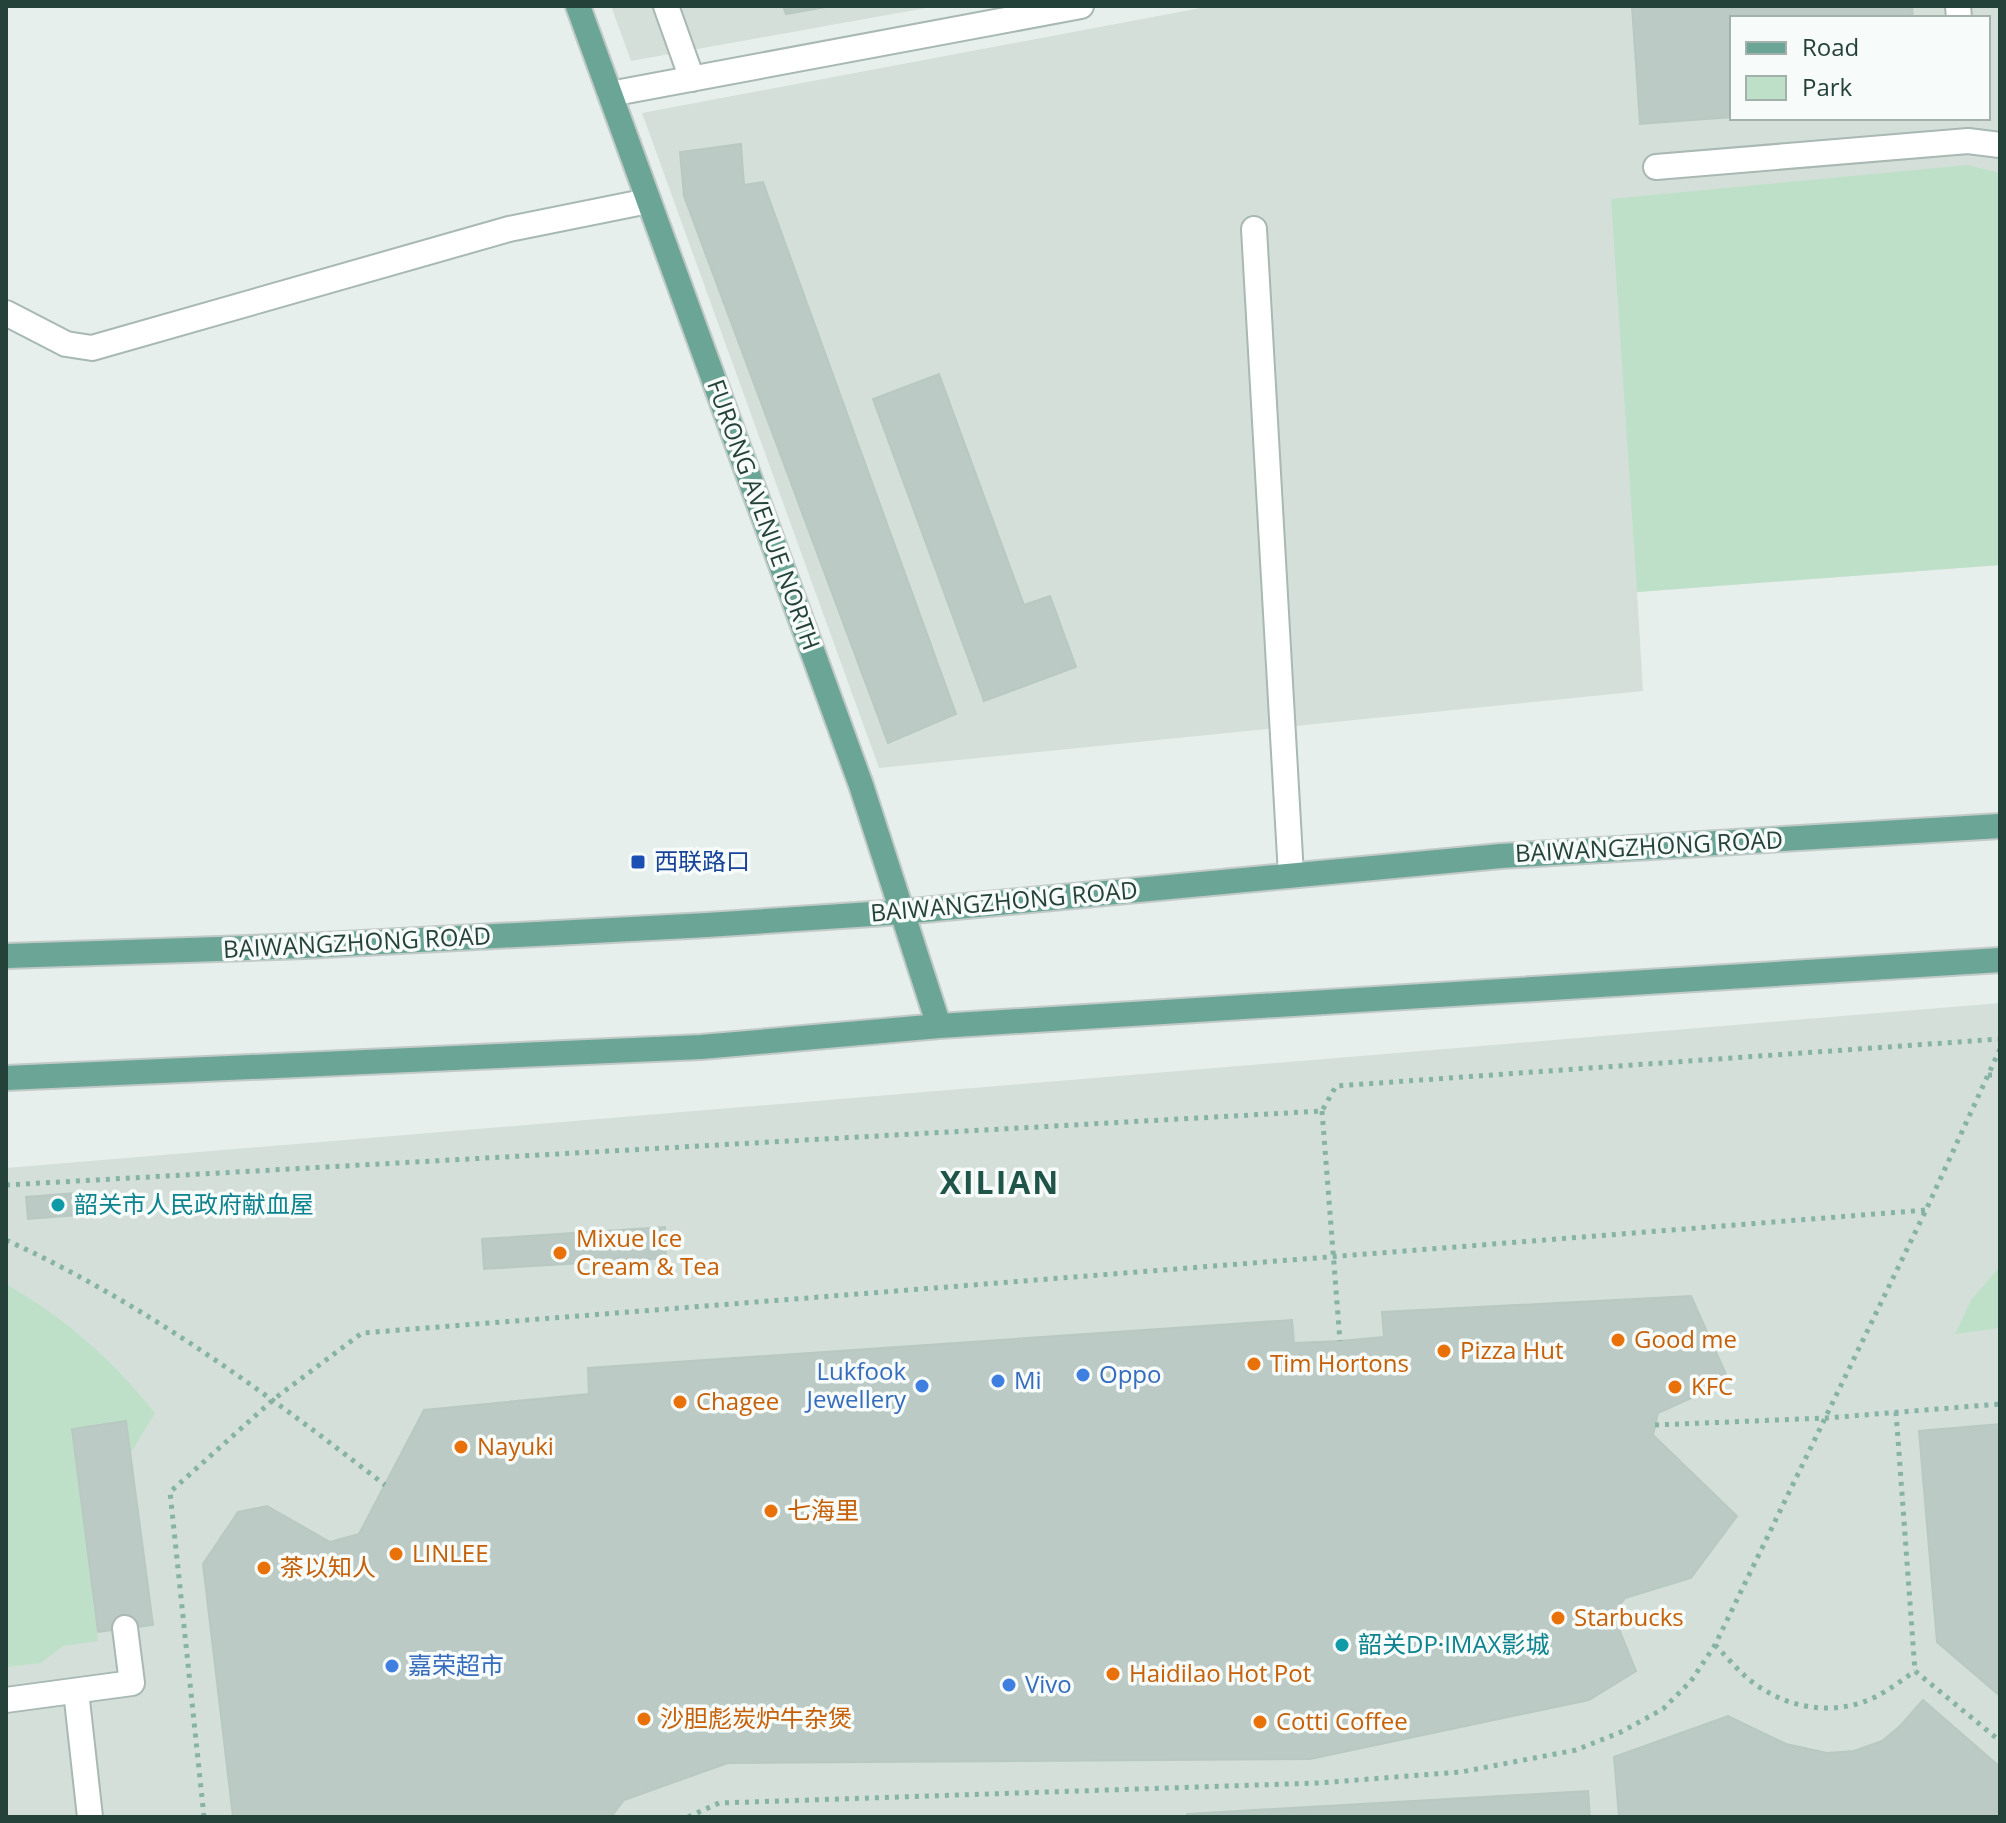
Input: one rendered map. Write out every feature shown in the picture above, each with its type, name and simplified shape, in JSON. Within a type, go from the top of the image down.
[{"type":"main road","name":"FURONG AVENUE NORTH","points":[[578,6],[861,785],[939,1026]]},
{"type":"main road","name":"BAIWANGZHONG ROAD","points":[[6,956],[305,946],[676,927],[902,912],[1501,856],[2000,826]]},
{"type":"main road","points":[[6,1078],[701,1047],[939,1026],[2000,960]]},
{"type":"street","points":[[666,6],[692,79]]},
{"type":"street","points":[[610,94],[1081,6]]},
{"type":"street","points":[[1656,167],[1967,129],[2000,145]]},
{"type":"street","points":[[6,313],[66,344],[92,348],[509,229],[648,201]]},
{"type":"street","points":[[1254,229],[1291,875]]},
{"type":"street","points":[[6,1700],[132,1683],[125,1628]]},
{"type":"street","points":[[76,1691],[90,1817]]},
{"type":"path","points":[[1340,1341],[1322,1111],[1336,1086],[2000,1039]]},
{"type":"path","points":[[688,1817],[719,1803],[1318,1783],[1461,1772],[1576,1750],[1621,1732],[1663,1709],[1691,1681],[1715,1645],[1926,1210],[2000,1049]]},
{"type":"path","points":[[1988,1075],[2000,1075]]},
{"type":"path","points":[[6,1185],[1322,1111]]},
{"type":"path","points":[[204,1817],[170,1492],[274,1399],[362,1333],[1926,1210]]},
{"type":"path","points":[[6,1240],[39,1255],[188,1340],[274,1399],[385,1485]]},
{"type":"path","points":[[1655,1425],[1826,1418],[2000,1404]]},
{"type":"path","points":[[1896,1412],[1915,1671],[2000,1741]]},
{"type":"path","points":[[1715,1645],[1747,1678],[1809,1709],[1838,1708],[1873,1698],[1915,1671]]},
{"type":"shaded area","points":[[611,6],[937,6],[631,61]]},
{"type":"shaded area","points":[[1211,6],[2000,6],[2000,565],[1637,592],[1643,691],[879,768],[642,113]]},
{"type":"shaded area","points":[[2000,1003],[2000,1817],[6,1817],[6,1168]]},
{"type":"green space","points":[[1967,165],[2000,173],[2000,565],[1637,592],[1611,199]]},
{"type":"green space","points":[[2000,1266],[2000,1328],[1955,1334],[1971,1300]]},
{"type":"green space","points":[[6,1284],[87,1341],[155,1413],[130,1454],[126,1421],[72,1429],[98,1641],[63,1646],[41,1663],[6,1667]]},
{"type":"building","points":[[783,6],[831,6],[786,14]]},
{"type":"building","points":[[1632,6],[1912,6],[1913,16],[1730,16],[1730,117],[1640,124]]},
{"type":"building","points":[[741,144],[744,185],[763,182],[956,714],[888,743],[684,196],[680,152]]},
{"type":"building","points":[[939,374],[1024,605],[1050,596],[1076,667],[984,701],[873,399]]},
{"type":"building","name":"韶关市人民政府献血屋","points":[[88,1192],[90,1214],[28,1219],[26,1197]]},
{"type":"building","points":[[665,1227],[666,1258],[484,1269],[482,1239]]},
{"type":"building","points":[[1691,1296],[1729,1381],[1658,1413],[1653,1435],[1737,1516],[1691,1578],[1625,1598],[1613,1614],[1636,1671],[1589,1700],[1310,1759],[728,1763],[624,1800],[611,1817],[233,1817],[203,1564],[238,1512],[267,1506],[330,1542],[359,1534],[424,1410],[589,1394],[588,1368],[1292,1320],[1294,1343],[1340,1341],[1384,1337],[1382,1312]]},
{"type":"building","points":[[126,1421],[153,1625],[98,1632],[72,1429]]},
{"type":"building","points":[[2000,1424],[2000,1696],[1937,1642],[1919,1431]]},
{"type":"building","points":[[1923,1700],[2000,1767],[2000,1817],[1619,1817],[1614,1757],[1728,1716],[1786,1744],[1827,1753],[1854,1751],[1882,1741]]},
{"type":"building","points":[[1588,1791],[1590,1817],[1187,1817],[1187,1814]]},
{"type":"place","name":"西联路口","points":[[638,862]]},
{"type":"place","name":"韶关市人民政府献血屋","points":[[58,1205]]},
{"type":"place","name":"Mixue Ice Cream & Tea","points":[[560,1253]]},
{"type":"place","name":"Good me","points":[[1618,1340]]},
{"type":"place","name":"Pizza Hut","points":[[1444,1351]]},
{"type":"place","name":"Tim Hortons","points":[[1254,1364]]},
{"type":"place","name":"Oppo","points":[[1083,1375]]},
{"type":"place","name":"Mi","points":[[998,1381]]},
{"type":"place","name":"Lukfook Jewellery","points":[[922,1386]]},
{"type":"place","name":"KFC","points":[[1675,1387]]},
{"type":"place","name":"Chagee","points":[[680,1402]]},
{"type":"place","name":"Nayuki","points":[[461,1447]]},
{"type":"place","name":"七海里","points":[[771,1511]]},
{"type":"place","name":"LINLEE","points":[[396,1554]]},
{"type":"place","name":"茶以知人","points":[[264,1568]]},
{"type":"place","name":"Starbucks","points":[[1558,1618]]},
{"type":"place","name":"韶关DP·IMAX影城","points":[[1342,1645]]},
{"type":"place","name":"嘉荣超市","points":[[392,1666]]},
{"type":"place","name":"Haidilao Hot Pot","points":[[1113,1674]]},
{"type":"place","name":"Vivo","points":[[1009,1685]]},
{"type":"place","name":"沙胆彪炭炉牛杂煲","points":[[644,1719]]},
{"type":"place","name":"Cotti Coffee","points":[[1260,1722]]},
{"type":"district","name":"XILIAN","points":[[1000,1183]]}]
